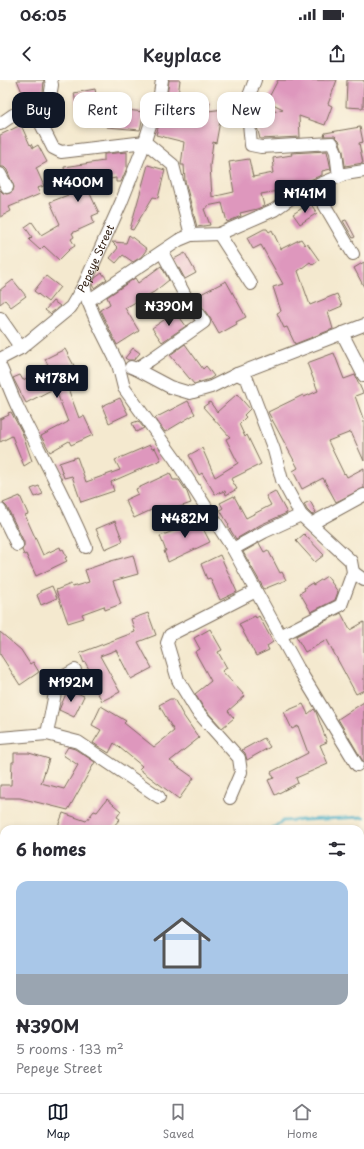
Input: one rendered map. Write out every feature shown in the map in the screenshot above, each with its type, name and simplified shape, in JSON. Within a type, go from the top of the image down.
[{"type":"street","points":[[51,80],[51,92]]},
{"type":"street","name":"Pepeye Street","points":[[0,359],[21,348],[71,308],[84,285],[121,203],[145,142],[160,94],[162,80]]},
{"type":"street","points":[[255,80],[247,100],[251,145],[261,147],[332,143],[336,152],[338,177]]},
{"type":"street","points":[[0,124],[12,116]]},
{"type":"street","points":[[42,128],[52,148],[61,152],[145,142],[173,165],[192,235]]},
{"type":"street","points":[[88,301],[179,240],[192,235],[219,234],[274,210],[298,193],[345,174],[364,171]]},
{"type":"street","points":[[0,174],[7,187]]},
{"type":"street","points":[[314,187],[353,254]]},
{"type":"street","points":[[219,234],[251,284]]},
{"type":"street","points":[[136,369],[204,322],[187,298],[162,252]]},
{"type":"street","points":[[84,285],[88,301],[95,318],[118,364],[124,388],[176,459],[233,550],[298,668],[357,765]]},
{"type":"street","points":[[0,318],[21,348]]},
{"type":"street","points":[[118,364],[136,369],[170,387],[190,393],[211,387],[237,374],[364,325]]},
{"type":"street","points":[[342,333],[364,376]]},
{"type":"street","points":[[0,366],[17,405],[49,466],[86,547]]},
{"type":"street","points":[[237,374],[247,379],[274,450],[282,480],[301,515],[351,561],[353,572],[341,605],[320,614],[280,636]]},
{"type":"street","points":[[311,524],[364,495]]},
{"type":"street","points":[[0,510],[17,545]]},
{"type":"street","points":[[233,550],[264,532],[301,515]]},
{"type":"street","points":[[353,572],[364,580]]},
{"type":"street","points":[[230,798],[240,772],[239,758],[197,711],[178,680],[167,643],[170,635],[256,591]]},
{"type":"street","points":[[47,734],[57,683],[75,670]]},
{"type":"street","points":[[0,738],[47,734],[78,742],[159,797]]},
{"type":"building","points":[[17,80],[44,80],[43,92],[22,92]]},
{"type":"building","points":[[169,80],[180,80],[178,92],[168,92]]},
{"type":"building","points":[[278,80],[337,80],[328,104],[332,106],[325,125],[299,116],[300,137],[260,139],[257,128],[275,128],[275,111],[283,109],[275,105],[275,92],[272,92]]},
{"type":"building","points":[[347,80],[364,80],[363,108],[346,107]]},
{"type":"building","points":[[95,89],[96,92],[79,92]]},
{"type":"building","points":[[217,110],[217,128],[219,128],[216,143],[213,142],[210,166],[212,197],[234,192],[229,162],[249,159],[253,177],[273,173],[273,158],[292,155],[291,153],[327,151],[331,169],[322,171],[322,175],[289,187],[289,189],[261,194],[264,206],[240,213],[241,216],[227,222],[222,203],[207,206],[207,208],[204,209],[210,225],[197,227],[185,181],[184,165],[181,165],[184,142],[156,135],[158,128],[209,128],[209,111]]},
{"type":"building","points":[[132,111],[140,112],[140,130],[118,128],[132,128]]},
{"type":"building","points":[[360,127],[363,142],[359,143],[363,163],[345,166],[343,151],[339,140],[335,136],[324,136],[325,133]]},
{"type":"building","points":[[15,128],[22,128],[30,145],[31,144],[33,148],[38,145],[47,162],[36,168],[44,186],[37,188],[40,194],[9,207],[11,211],[0,217],[0,190],[7,194],[13,191],[14,187],[7,170],[4,167],[0,167],[0,135]]},
{"type":"building","points":[[127,152],[127,168],[121,182],[116,182],[116,178],[85,183],[99,213],[92,216],[94,223],[72,233],[74,237],[71,239],[75,246],[59,260],[44,246],[40,250],[29,240],[32,237],[25,227],[32,222],[41,235],[60,224],[50,202],[68,195],[64,167],[104,161],[104,154]]},
{"type":"building","points":[[148,165],[165,170],[158,198],[153,197],[133,230],[130,229]]},
{"type":"building","points":[[310,203],[317,213],[300,224],[293,214]]},
{"type":"building","points":[[346,220],[355,237],[353,238],[343,221]]},
{"type":"building","points":[[264,229],[267,229],[269,232],[272,230],[281,249],[301,239],[305,245],[307,243],[319,260],[313,265],[310,262],[298,271],[310,305],[337,294],[342,306],[328,312],[333,329],[295,344],[287,327],[284,328],[277,313],[281,311],[273,287],[283,284],[261,245],[253,249],[247,238]]},
{"type":"building","points":[[129,235],[147,249],[141,257],[133,262],[123,255],[116,263],[110,258],[118,248],[112,242],[126,243]]},
{"type":"building","points":[[185,253],[196,273],[185,279],[174,259]]},
{"type":"building","points":[[364,262],[364,287],[354,268]]},
{"type":"building","points":[[161,266],[169,280],[154,292],[125,308],[139,331],[117,345],[100,310],[110,304],[107,297],[135,278],[138,283]]},
{"type":"building","points":[[102,273],[107,279],[94,288],[92,285],[95,278]]},
{"type":"building","points":[[46,276],[60,287],[48,302],[34,291]]},
{"type":"building","points":[[13,280],[26,296],[11,307],[5,300],[0,304],[0,290]]},
{"type":"building","points":[[226,281],[246,317],[219,334],[195,297]]},
{"type":"building","points":[[53,301],[60,306],[50,314],[45,310]]},
{"type":"building","points":[[176,312],[186,326],[162,342],[152,328]]},
{"type":"building","points":[[185,344],[203,369],[206,366],[214,376],[210,379],[194,384],[170,355]]},
{"type":"building","points":[[133,348],[140,353],[134,360],[128,360],[125,358]]},
{"type":"building","points":[[65,349],[78,373],[76,374],[77,377],[66,383],[79,418],[84,416],[93,435],[71,445],[69,441],[50,452],[41,436],[68,422],[55,388],[26,403],[13,378],[20,375],[23,380],[49,367],[45,359]]},
{"type":"building","points":[[334,353],[344,379],[355,375],[363,393],[355,396],[364,421],[364,461],[351,432],[328,441],[344,474],[345,473],[347,477],[364,468],[364,488],[336,502],[323,478],[302,489],[293,471],[298,468],[268,412],[303,395],[304,397],[318,391],[307,363]]},
{"type":"building","points":[[237,394],[250,409],[244,415],[246,417],[239,424],[245,437],[247,435],[261,464],[231,479],[237,489],[226,495],[225,491],[215,494],[202,473],[199,475],[189,455],[202,448],[215,477],[238,463],[226,439],[230,437],[203,407],[210,402],[217,412]]},
{"type":"building","points":[[120,398],[128,414],[109,423],[102,406]]},
{"type":"building","points":[[188,401],[195,414],[165,432],[155,418]]},
{"type":"building","points":[[11,412],[22,432],[32,461],[24,466],[12,436],[0,442],[0,419],[9,415],[8,413]]},
{"type":"building","points":[[138,421],[144,428],[136,432],[132,423]]},
{"type":"building","points":[[150,445],[152,449],[155,448],[161,460],[111,482],[114,491],[81,502],[72,476],[64,478],[59,463],[77,457],[86,482],[120,470],[115,460]]},
{"type":"building","points":[[170,473],[173,480],[179,480],[187,492],[191,503],[162,513],[160,506],[134,518],[125,500],[138,494],[136,489]]},
{"type":"building","points":[[39,486],[43,494],[35,497],[31,489]]},
{"type":"building","points":[[275,491],[287,513],[260,525],[236,539],[220,510],[223,508],[220,503],[234,496],[246,518],[271,505],[266,496]]},
{"type":"building","points":[[20,496],[28,514],[25,515],[43,555],[60,547],[61,550],[63,549],[67,557],[65,558],[67,561],[36,576],[26,554],[24,555],[22,550],[24,542],[7,507],[3,503]]},
{"type":"building","points":[[310,501],[316,512],[312,515],[304,504]]},
{"type":"building","points":[[196,515],[210,542],[168,562],[164,551],[166,551],[160,536],[181,528],[179,524]]},
{"type":"building","points":[[115,521],[123,541],[105,549],[96,529]]},
{"type":"building","points":[[304,534],[324,555],[315,562],[296,541]]},
{"type":"building","points":[[259,543],[264,552],[268,550],[280,573],[282,572],[286,580],[264,589],[243,552]]},
{"type":"building","points":[[133,555],[138,574],[113,581],[121,604],[105,610],[104,606],[82,614],[84,618],[68,623],[56,590],[71,584],[72,587],[89,582],[85,570]]},
{"type":"building","points":[[220,555],[237,592],[220,600],[210,578],[207,579],[201,564]]},
{"type":"building","points":[[327,576],[338,592],[335,600],[311,612],[300,593],[305,590],[304,588],[312,583],[313,585]]},
{"type":"building","points":[[52,586],[57,598],[41,605],[37,595],[40,591]]},
{"type":"building","points":[[148,613],[156,635],[138,642],[152,668],[131,679],[116,650],[100,656],[120,692],[102,701],[94,686],[97,684],[85,662],[84,663],[80,653],[135,632],[131,619]]},
{"type":"building","points":[[341,613],[350,630],[364,622],[364,690],[356,694],[327,640],[305,652],[296,636]]},
{"type":"building","points":[[255,616],[256,618],[259,616],[273,642],[267,646],[269,650],[256,656],[239,624]]},
{"type":"building","points":[[210,629],[222,650],[218,652],[227,668],[222,671],[245,696],[228,711],[234,718],[222,728],[203,707],[195,694],[211,681],[195,652],[200,649],[194,638]]},
{"type":"building","points":[[0,632],[21,650],[30,664],[33,662],[39,672],[20,685],[0,654]]},
{"type":"building","points":[[68,689],[84,696],[74,717],[59,710]]},
{"type":"building","points":[[170,699],[174,699],[199,738],[170,761],[194,778],[179,799],[139,769],[142,766],[114,743],[109,753],[93,743],[101,730],[92,725],[101,706],[126,721],[124,723],[154,747],[174,731],[159,705]]},
{"type":"building","points":[[364,702],[364,763],[338,719]]},
{"type":"building","points":[[303,704],[308,714],[314,709],[316,712],[327,742],[320,745],[328,764],[296,778],[298,783],[275,795],[268,780],[274,778],[271,772],[308,753],[298,726],[292,729],[284,712]]},
{"type":"building","points":[[264,738],[270,747],[247,760],[245,753],[242,750]]},
{"type":"building","points":[[68,747],[75,749],[95,762],[68,810],[20,798],[0,798],[0,785],[11,785],[14,753],[29,753],[49,759],[41,783],[64,789],[78,765],[63,755]]},
{"type":"building","points":[[107,799],[121,811],[117,817],[120,819],[115,825],[58,825],[63,813],[86,821],[94,811],[97,812]]},
{"type":"waterway","points":[[278,825],[283,821],[364,817]]}]
